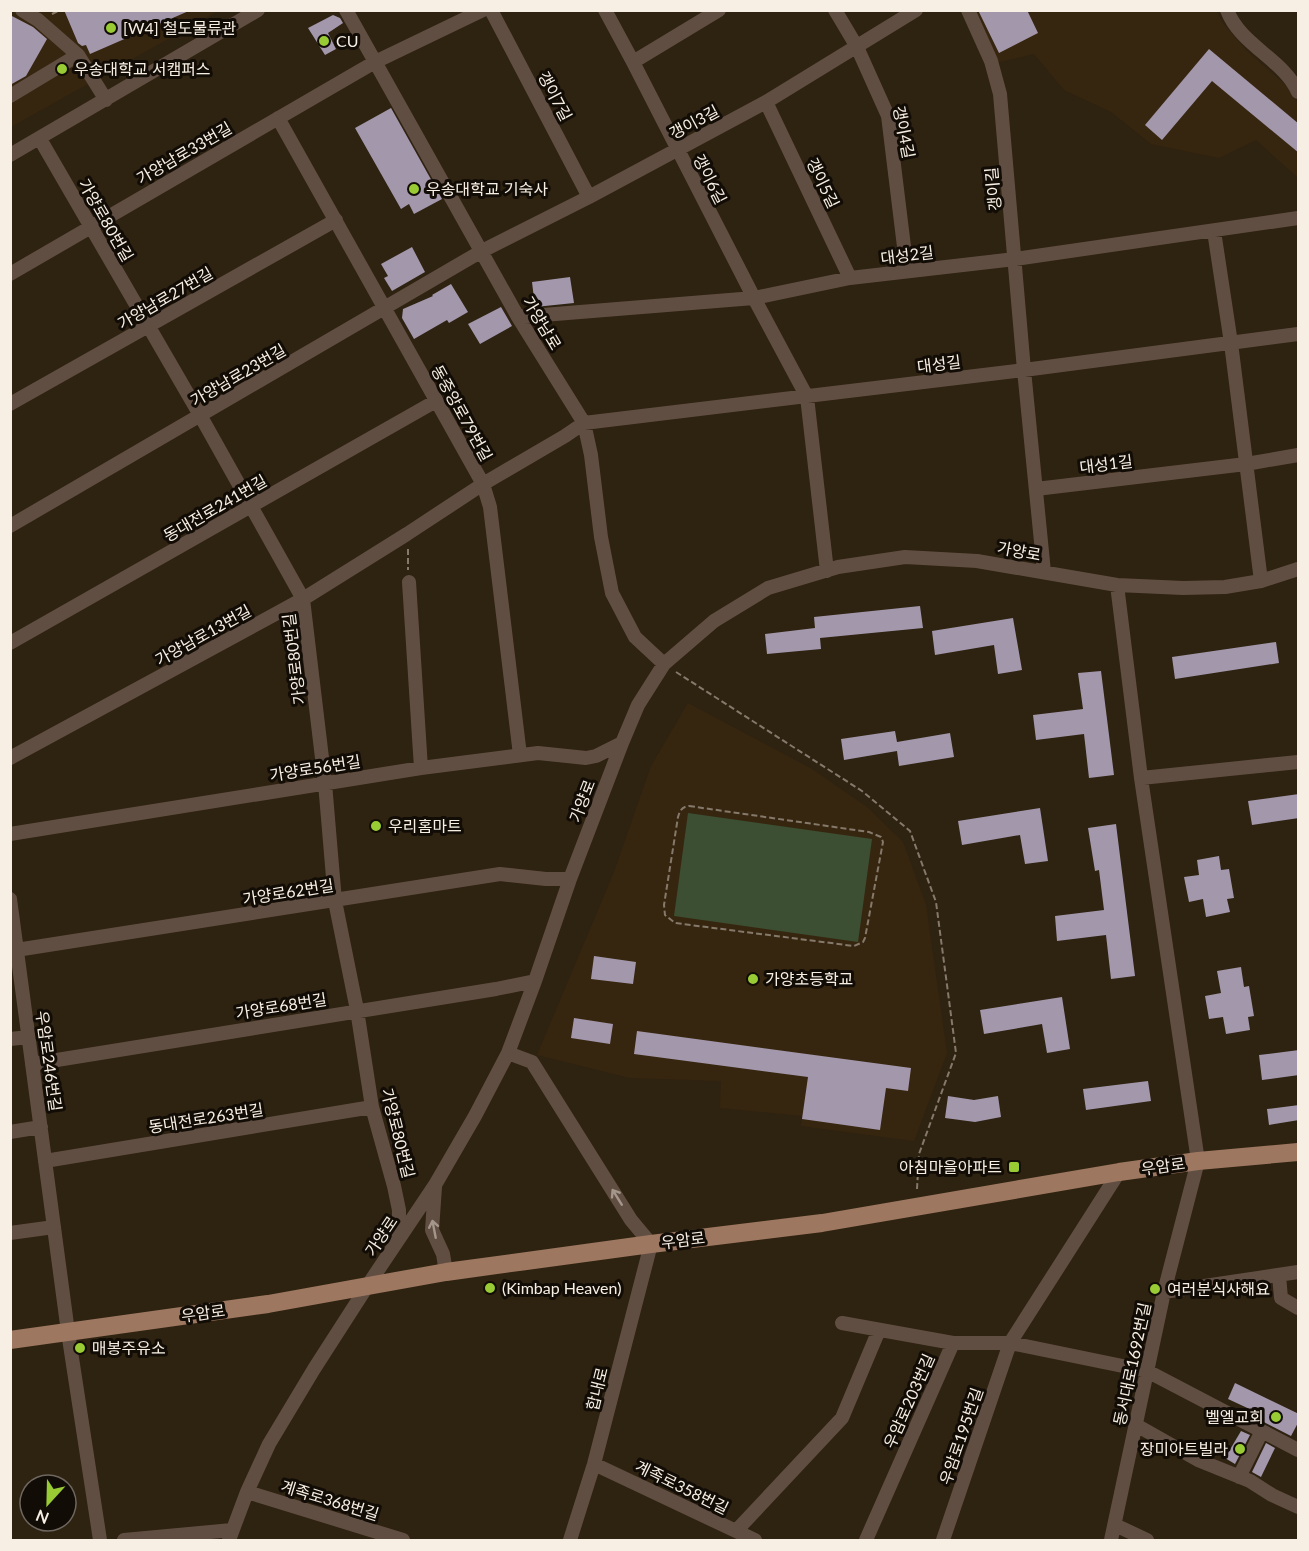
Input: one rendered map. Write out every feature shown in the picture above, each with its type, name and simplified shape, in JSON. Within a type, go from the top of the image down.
[{"type":"main road","name":"우암로","points":[[10,1341],[268,1304],[446,1272],[651,1244],[822,1224],[1119,1172],[1198,1161],[1299,1152]]},
{"type":"street","points":[[22,10],[45,15],[78,54],[105,100]]},
{"type":"street","points":[[10,155],[258,10]]},
{"type":"street","name":"가양남로","points":[[346,10],[518,317],[584,423],[591,455],[601,537],[612,592],[635,637],[664,664]]},
{"type":"street","name":"가양남로33번길","points":[[10,274],[375,62],[483,10]]},
{"type":"street","name":"갱이7길","points":[[491,10],[589,197]]},
{"type":"street","name":"갱이6길","points":[[605,10],[807,397]]},
{"type":"street","points":[[633,63],[720,10]]},
{"type":"street","name":"갱이4길","points":[[836,10],[857,47],[888,116],[907,271]]},
{"type":"street","name":"갱이3길","points":[[482,251],[589,197],[766,102],[916,10]]},
{"type":"street","name":"갱이길","points":[[968,10],[991,61],[1000,94],[1024,370]]},
{"type":"street","points":[[1227,10],[1231,22],[1297,86]]},
{"type":"street","points":[[10,96],[78,54]]},
{"type":"street","name":"갱이5길","points":[[766,102],[850,278]]},
{"type":"street","name":"동중앙로79번길","points":[[278,118],[483,484],[490,507],[520,755]]},
{"type":"street","name":"가양로80번길","points":[[40,139],[149,326],[303,599],[325,783],[335,901],[357,1010],[372,1107],[399,1210],[399,1238]]},
{"type":"street","name":"대성2길","points":[[518,317],[754,298],[850,278],[1015,259],[1299,218]]},
{"type":"street","name":"가양남로27번길","points":[[10,405],[336,220]]},
{"type":"street","points":[[1214,231],[1231,343],[1261,581]]},
{"type":"street","name":"가양남로23번길","points":[[10,526],[482,251]]},
{"type":"street","name":"대성길","points":[[584,423],[1299,334]]},
{"type":"street","points":[[1024,370],[1044,572]]},
{"type":"street","points":[[807,397],[827,571]]},
{"type":"street","name":"동대전로241번길","points":[[10,643],[436,401]]},
{"type":"street","name":"가양남로13번길","points":[[10,758],[303,599],[483,484],[584,423]]},
{"type":"street","name":"대성1길","points":[[1036,489],[1246,464],[1299,455]]},
{"type":"street","name":"가양로","points":[[230,1535],[269,1444],[314,1369],[435,1185],[508,1053],[570,879],[622,743],[638,705],[664,664],[714,621],[768,588],[838,567],[905,557],[977,561],[1117,585],[1183,588],[1220,587],[1261,581],[1299,569]]},
{"type":"street","points":[[409,582],[421,768]]},
{"type":"street","points":[[1117,585],[1141,778],[1198,1161]]},
{"type":"street","name":"가양로56번길","points":[[10,834],[421,768],[538,753],[586,758],[596,756],[622,743]]},
{"type":"street","points":[[1141,778],[1299,762]]},
{"type":"street","name":"가양로62번길","points":[[14,950],[500,874],[570,879]]},
{"type":"street","name":"우암로246번길","points":[[10,899],[14,950],[29,1037],[68,1332]]},
{"type":"street","name":"가양로68번길","points":[[32,1064],[535,981]]},
{"type":"street","points":[[10,1040],[29,1037]]},
{"type":"street","points":[[508,1053],[532,1062],[631,1220],[651,1244]]},
{"type":"street","name":"동대전로263번길","points":[[45,1161],[372,1107]]},
{"type":"street","points":[[10,1132],[41,1127]]},
{"type":"street","name":"동서대로1692번길","points":[[1111,1540],[1164,1292],[1198,1161]]},
{"type":"street","name":"우암로195번길","points":[[943,1540],[1010,1343],[1119,1172]]},
{"type":"street","points":[[435,1185],[432,1230],[443,1254],[446,1272]]},
{"type":"street","points":[[10,1233],[54,1227]]},
{"type":"street","name":"합내로","points":[[570,1540],[594,1464],[651,1244]]},
{"type":"street","points":[[1164,1292],[1299,1272]]},
{"type":"street","points":[[1279,1275],[1281,1298],[1299,1308]]},
{"type":"street","points":[[736,1531],[842,1418],[879,1330],[842,1323]]},
{"type":"street","name":"우암로203번길","points":[[866,1540],[953,1343],[879,1330]]},
{"type":"street","points":[[68,1332],[100,1540]]},
{"type":"street","points":[[953,1343],[1010,1343],[1147,1371],[1299,1450]]},
{"type":"street","points":[[1136,1425],[1198,1460],[1250,1482],[1299,1507]]},
{"type":"street","points":[[1239,1477],[1262,1431]]},
{"type":"street","name":"계족로358번길","points":[[594,1464],[755,1540]]},
{"type":"street","name":"계족로368번길","points":[[247,1492],[403,1540]]},
{"type":"street","points":[[1114,1525],[1147,1540]]},
{"type":"street","points":[[124,1540],[230,1535]]},
{"type":"path","points":[[45,15],[60,10]]},
{"type":"path","points":[[407,534],[409,582]]},
{"type":"path","points":[[664,664],[862,791],[910,831],[936,902],[956,1053],[919,1154],[917,1189]]},
{"type":"path","points":[[697,806],[869,832],[881,837],[883,842],[863,942],[854,946],[675,923],[665,915],[664,905],[678,817],[684,807],[697,806]]},
{"type":"shaded area","name":"우송대학교 서캠퍼스","points":[[11,11],[218,11],[11,127]]},
{"type":"shaded area","points":[[974,11],[1217,11],[1222,22],[1247,51],[1288,87],[1298,103],[1298,178],[1256,140],[1219,158],[1151,144],[1111,112],[1064,90],[1034,54],[995,63]]},
{"type":"shaded area","name":"가양초등학교","points":[[688,703],[812,769],[867,807],[903,842],[926,905],[947,1053],[914,1141],[801,1126],[802,1116],[720,1108],[721,1081],[630,1078],[537,1055],[614,872],[651,766]]},
{"type":"green space","points":[[688,813],[872,839],[858,942],[674,916]]},
{"type":"building","name":"[W4] 철도물류관","points":[[64,10],[191,10],[90,54],[86,45],[82,46],[78,43]]},
{"type":"building","points":[[978,10],[1027,10],[1038,33],[999,53]]},
{"type":"building","points":[[10,15],[33,27],[47,39],[26,76],[10,85]]},
{"type":"building","name":"CU","points":[[333,15],[340,18],[343,23],[328,33],[336,49],[325,55],[308,28]]},
{"type":"building","points":[[1209,49],[1299,124],[1299,153],[1212,81],[1162,140],[1145,125]]},
{"type":"building","points":[[391,108],[442,199],[414,214],[409,204],[401,209],[355,128]]},
{"type":"building","points":[[412,247],[425,272],[392,291],[384,278],[388,276],[381,264]]},
{"type":"building","points":[[570,277],[574,303],[535,307],[532,282]]},
{"type":"building","points":[[451,284],[468,312],[449,323],[447,320],[414,339],[402,318],[403,309],[433,296]]},
{"type":"building","points":[[501,307],[512,326],[480,344],[468,324]]},
{"type":"building","points":[[920,606],[923,628],[820,638],[821,649],[767,654],[765,634],[815,628],[814,617]]},
{"type":"building","points":[[1013,618],[1022,670],[998,674],[994,645],[935,655],[932,631]]},
{"type":"building","points":[[1276,642],[1279,663],[1175,679],[1172,657]]},
{"type":"building","points":[[1101,671],[1114,775],[1089,778],[1084,734],[1036,740],[1033,715],[1083,709],[1078,673]]},
{"type":"building","points":[[895,731],[897,742],[950,733],[954,757],[899,766],[897,751],[844,760],[841,739]]},
{"type":"building","points":[[1299,794],[1299,818],[1252,825],[1248,801]]},
{"type":"building","points":[[1040,808],[1048,861],[1025,864],[1020,835],[962,845],[958,821]]},
{"type":"building","points":[[1116,824],[1135,976],[1111,979],[1106,935],[1057,941],[1055,916],[1104,910],[1099,870],[1095,871],[1088,828]]},
{"type":"building","points":[[1219,856],[1221,870],[1229,869],[1234,898],[1227,899],[1230,912],[1206,917],[1203,899],[1189,902],[1184,877],[1199,875],[1197,860]]},
{"type":"building","points":[[594,956],[636,962],[633,984],[591,979]]},
{"type":"building","points":[[1241,967],[1244,987],[1249,986],[1254,1016],[1248,1017],[1250,1030],[1226,1034],[1223,1017],[1209,1019],[1205,996],[1221,993],[1217,971]]},
{"type":"building","points":[[1062,997],[1070,1049],[1047,1053],[1042,1024],[984,1034],[980,1010]]},
{"type":"building","points":[[574,1018],[613,1024],[610,1044],[571,1038]]},
{"type":"building","points":[[637,1031],[911,1068],[908,1091],[886,1088],[880,1130],[802,1119],[808,1077],[634,1054]]},
{"type":"building","points":[[1299,1050],[1299,1075],[1262,1080],[1259,1055]]},
{"type":"building","points":[[1148,1081],[1151,1101],[1086,1110],[1083,1089]]},
{"type":"building","points":[[948,1096],[974,1100],[998,1096],[1001,1117],[975,1122],[945,1118]]},
{"type":"building","points":[[1299,1105],[1299,1120],[1269,1125],[1267,1109]]},
{"type":"building","name":"벨엘교회","points":[[1235,1383],[1299,1414],[1299,1421],[1291,1436],[1254,1417],[1256,1412],[1228,1399]]},
{"type":"building","name":"장미아트빌라","points":[[1241,1431],[1250,1435],[1235,1464],[1225,1458]]},
{"type":"building","points":[[1266,1443],[1275,1448],[1261,1477],[1252,1472]]},
{"type":"place","name":"[W4] 철도물류관","points":[[111,28]]},
{"type":"place","name":"CU","points":[[324,41]]},
{"type":"place","name":"우송대학교 서캠퍼스","points":[[62,69]]},
{"type":"place","name":"우송대학교 기숙사","points":[[414,189]]},
{"type":"place","name":"우리홈마트","points":[[376,826]]},
{"type":"place","name":"가양초등학교","points":[[753,979]]},
{"type":"place","name":"아침마을아파트","points":[[1014,1167]]},
{"type":"place","name":"(Kimbap Heaven)","points":[[490,1288]]},
{"type":"place","name":"여러분식사해요","points":[[1155,1289]]},
{"type":"place","name":"매봉주유소","points":[[80,1348]]},
{"type":"place","name":"벨엘교회","points":[[1276,1417]]},
{"type":"place","name":"장미아트빌라","points":[[1240,1449]]}]
